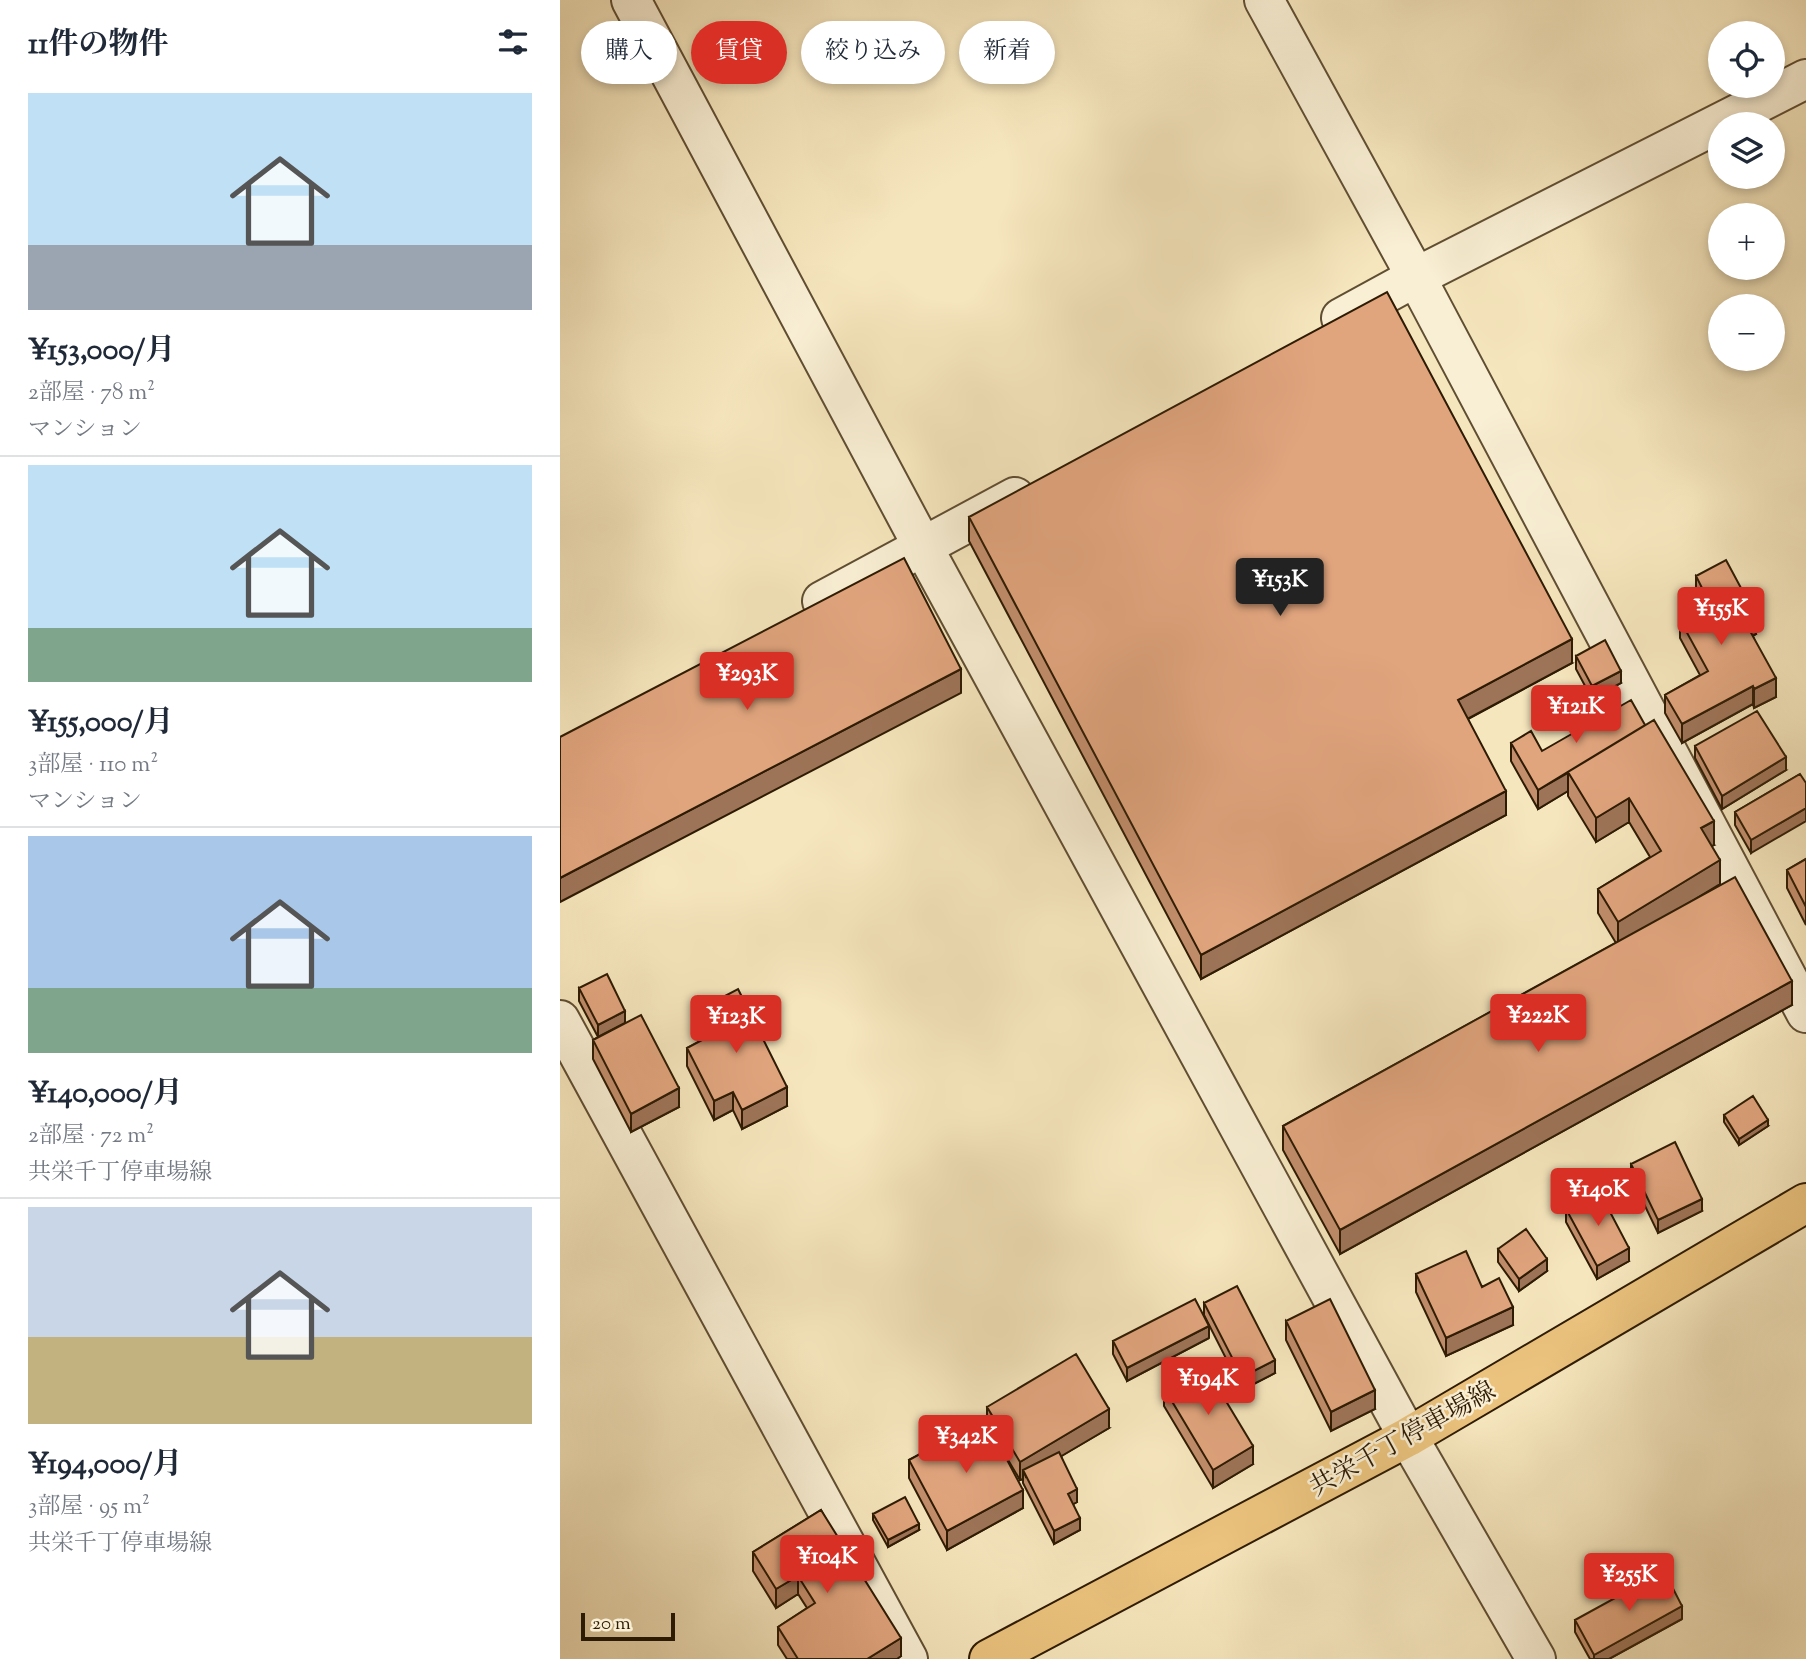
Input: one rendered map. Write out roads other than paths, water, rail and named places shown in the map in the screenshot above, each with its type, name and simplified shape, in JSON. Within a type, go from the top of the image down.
[{"type":"main road","name":"共栄千丁停車場線","points":[[989,1659],[1408,1437],[1806,1203]]},
{"type":"street","points":[[631,0],[923,547],[1408,1437],[1535,1659]]},
{"type":"street","points":[[1264,0],[1416,277],[1806,1013]]},
{"type":"street","points":[[1308,337],[1416,277],[1806,79]]},
{"type":"street","points":[[790,618],[1043,481]]},
{"type":"street","points":[[560,1020],[908,1659]]}]
